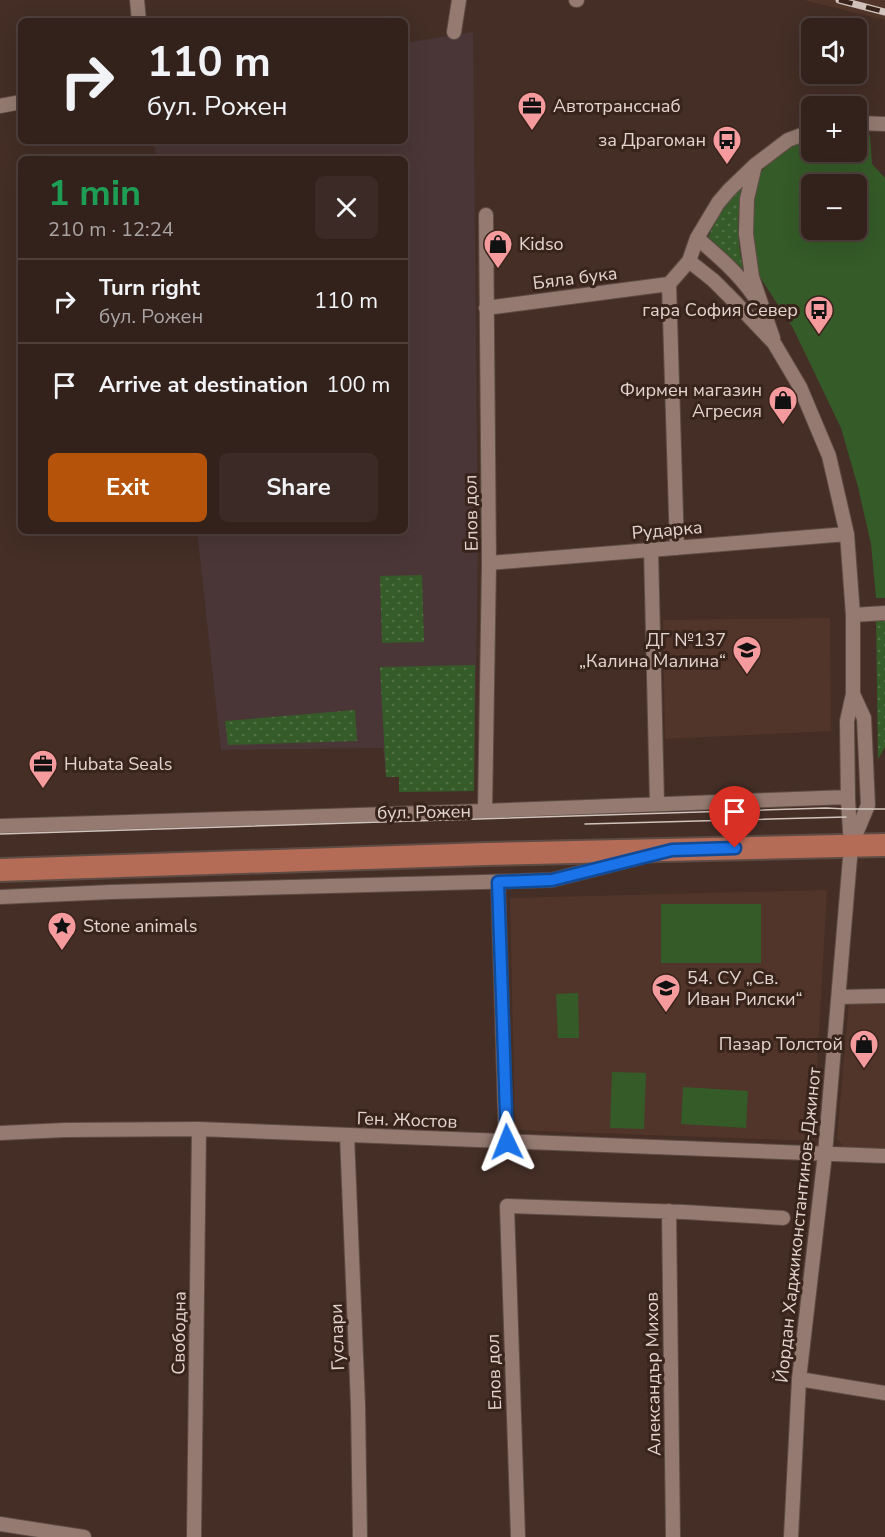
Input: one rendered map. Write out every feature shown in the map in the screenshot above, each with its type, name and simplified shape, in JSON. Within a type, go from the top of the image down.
[{"type":"main road","points":[[0,870],[475,854],[885,845]]},
{"type":"street","points":[[137,0],[139,18]]},
{"type":"street","points":[[454,32],[459,0]]},
{"type":"street","points":[[0,105],[18,102]]},
{"type":"street","points":[[867,123],[885,124]]},
{"type":"street","points":[[677,548],[669,284],[689,261],[697,238],[717,202],[755,165],[788,140],[801,135]]},
{"type":"street","points":[[755,165],[747,199],[746,234],[752,277],[774,343],[800,387],[829,456],[847,534],[853,615],[853,694],[847,721],[851,846]]},
{"type":"street","name":"Елов дол","points":[[485,811],[489,563],[486,215]]},
{"type":"street","points":[[697,238],[725,262],[746,285],[763,310]]},
{"type":"street","points":[[689,261],[713,280],[774,343]]},
{"type":"street","name":"Бяла бука","points":[[486,308],[669,284]]},
{"type":"street","name":"Рударка","points":[[489,563],[847,534]]},
{"type":"street","points":[[651,550],[657,804]]},
{"type":"street","points":[[853,615],[885,613]]},
{"type":"street","points":[[851,846],[868,805],[864,718],[853,694]]},
{"type":"street","name":"бул. Рожен","points":[[0,826],[485,811],[848,796]]},
{"type":"street","name":"Йордан Хаджиконстантинов-Джинот","points":[[791,1537],[799,1379],[825,1154],[851,846]]},
{"type":"street","points":[[0,897],[552,880],[672,850]]},
{"type":"street","points":[[498,882],[507,1142]]},
{"type":"street","points":[[839,997],[885,996]]},
{"type":"street","name":"Ген. Жостов","points":[[0,1133],[200,1129],[885,1156]]},
{"type":"street","name":"Свободна","points":[[194,1537],[200,1129]]},
{"type":"street","name":"Гуслари","points":[[347,1135],[358,1405],[360,1537]]},
{"type":"street","name":"Елов дол","points":[[518,1537],[507,1206],[669,1211]]},
{"type":"street","points":[[669,1211],[783,1218]]},
{"type":"street","name":"Александър Михов","points":[[669,1211],[673,1537]]},
{"type":"street","points":[[799,1379],[885,1393]]},
{"type":"street","points":[[0,1524],[84,1537]]},
{"type":"shaded area","points":[[803,0],[885,0],[885,20]]},
{"type":"shaded area","points":[[473,32],[478,549],[474,791],[399,792],[399,777],[386,777],[383,748],[221,750],[197,534],[408,534],[408,156],[156,156],[154,144],[408,144],[408,43]]},
{"type":"shaded area","name":"ДГ №137 „Калина Малина“","points":[[830,618],[831,731],[665,739],[663,620]]},
{"type":"shaded area","name":"54. СУ „Св. Иван Рилски“","points":[[827,890],[813,1141],[515,1130],[510,898]]},
{"type":"shaded area","name":"Пазар Толстой","points":[[885,1001],[885,1148],[845,1149],[837,1138],[849,1002]]},
{"type":"green space","points":[[867,134],[870,135],[872,164],[885,178],[885,598],[876,598],[871,544],[841,428],[793,328],[756,271],[751,238],[752,203],[758,175],[789,147],[801,142],[801,162],[867,162]]},
{"type":"green space","points":[[743,186],[738,219],[743,270],[708,237],[723,206]]},
{"type":"green space","points":[[422,575],[424,642],[382,643],[380,576]]},
{"type":"green space","points":[[876,618],[885,618],[885,747],[878,759]]},
{"type":"green space","points":[[475,665],[474,791],[399,792],[399,777],[386,777],[380,667]]},
{"type":"green space","points":[[355,710],[357,741],[228,745],[225,721]]},
{"type":"green space","points":[[661,904],[761,904],[761,963],[661,963]]},
{"type":"green space","points":[[578,993],[579,1038],[558,1038],[556,994]]},
{"type":"green space","points":[[612,1072],[646,1073],[644,1129],[610,1128]]},
{"type":"green space","points":[[683,1087],[748,1091],[746,1128],[681,1124]]},
{"type":"tram line","points":[[0,834],[826,808],[885,809]]},
{"type":"tram line","points":[[585,824],[846,817]]},
{"type":"railway","points":[[839,0],[885,12]]},
{"type":"place","name":"Автотрансснаб","points":[[532,132]]},
{"type":"place","name":"за Драгоман","points":[[727,166]]},
{"type":"place","name":"Kidso","points":[[498,270]]},
{"type":"place","name":"гара София Север","points":[[819,336]]},
{"type":"place","name":"Фирмен магазин Агресия","points":[[783,426]]},
{"type":"place","name":"ДГ №137 „Калина Малина“","points":[[747,676]]},
{"type":"place","name":"Hubata Seals","points":[[43,790]]},
{"type":"place","name":"Stone animals","points":[[62,952]]},
{"type":"place","name":"54. СУ „Св. Иван Рилски“","points":[[666,1014]]},
{"type":"place","name":"Пазар Толстой","points":[[864,1070]]},
{"type":"route","points":[[507,1142],[498,882],[552,880],[672,850],[735,848]]}]
